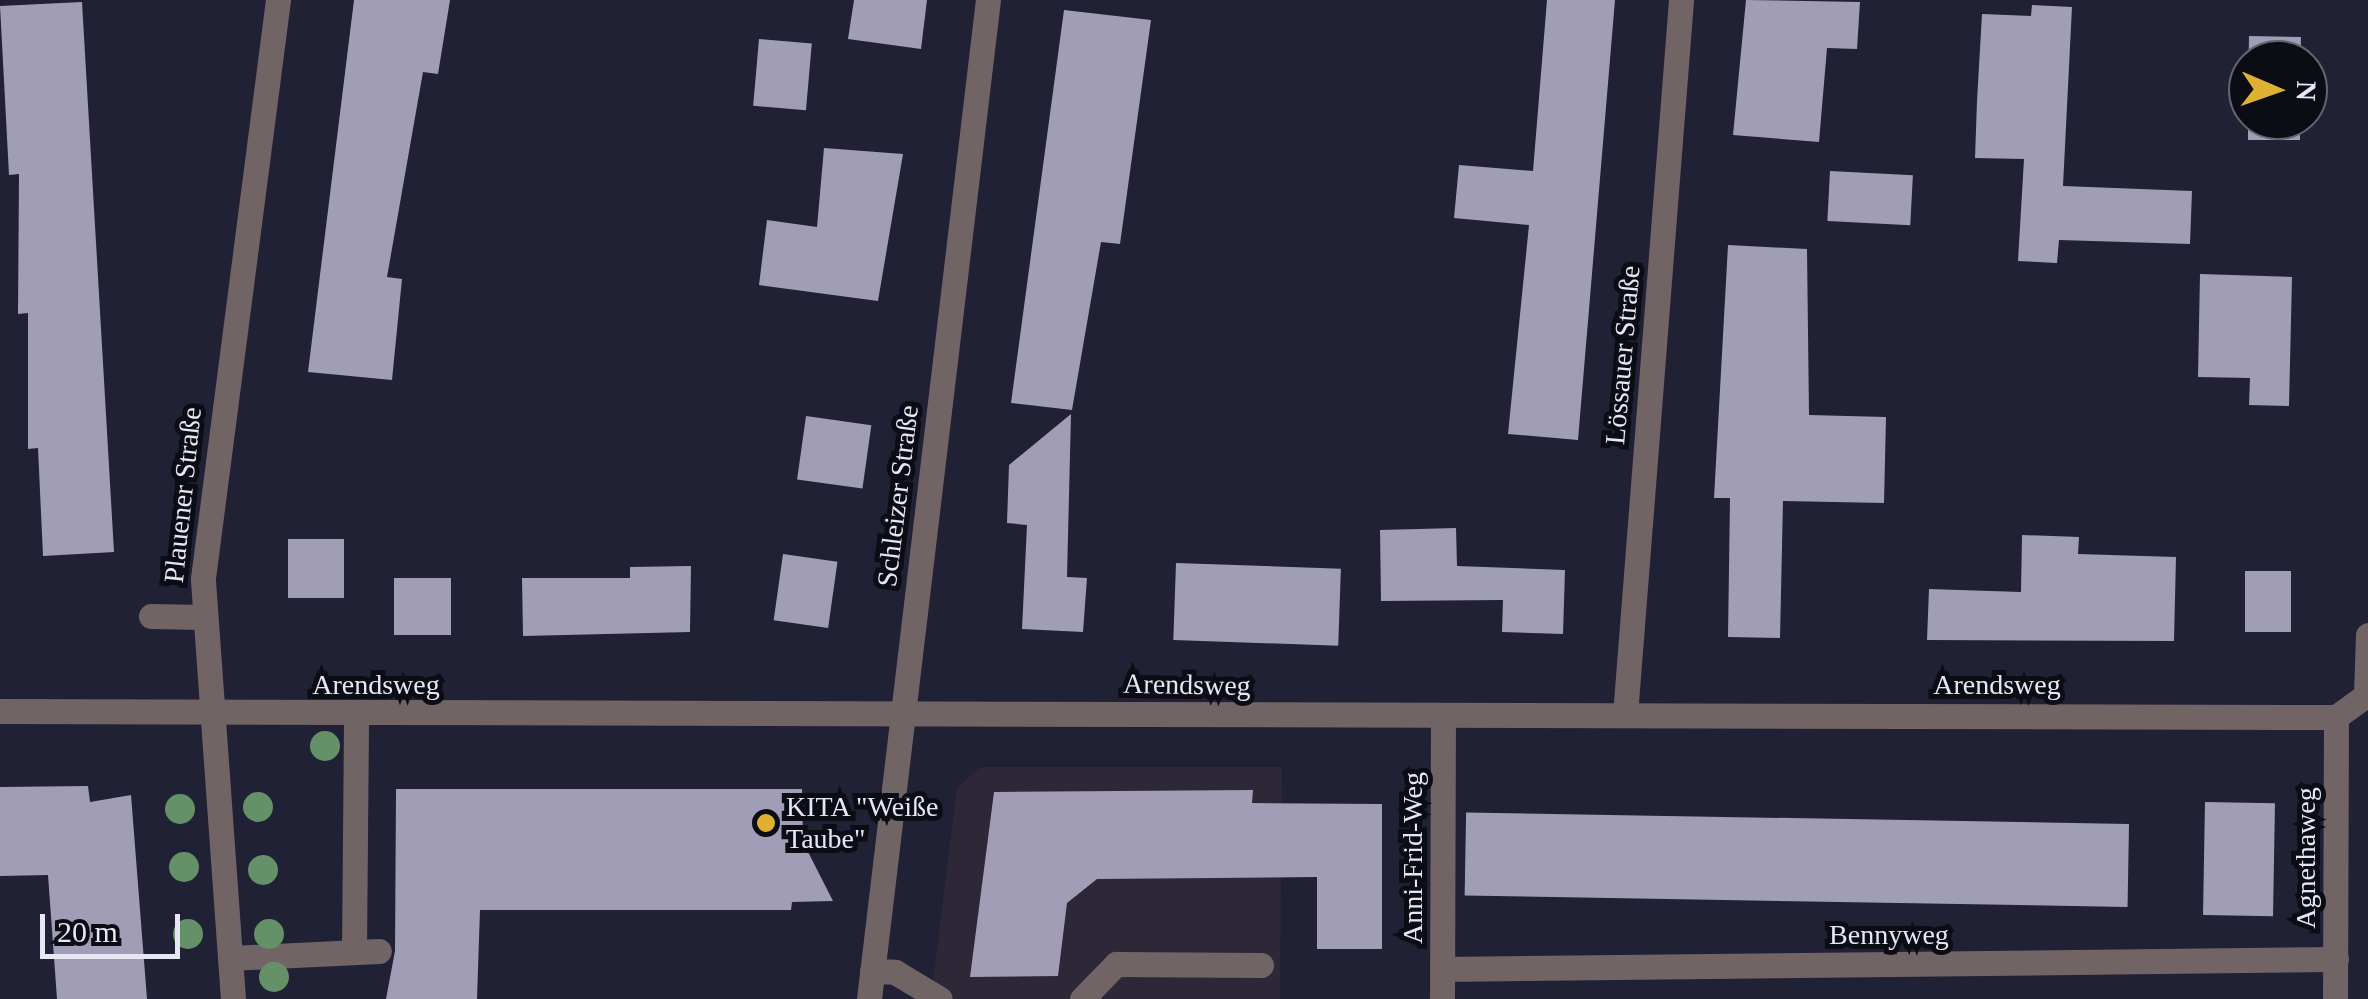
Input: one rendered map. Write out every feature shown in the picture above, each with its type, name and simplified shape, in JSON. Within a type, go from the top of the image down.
[{"type":"street","name":"Plauener Straße","points":[[232,999],[203,617],[238,270],[278,0]]},
{"type":"street","name":"Schleizer Straße","points":[[869,999],[988,0]]},
{"type":"street","name":"Lössauer Straße","points":[[1625,714],[1681,0]]},
{"type":"street","points":[[151,616],[203,617]]},
{"type":"street","points":[[2336,717],[2366,695],[2368,635]]},
{"type":"street","name":"Arendsweg","points":[[0,711],[208,716],[901,711],[1443,718],[1625,714],[2336,717]]},
{"type":"street","points":[[230,958],[366,951],[356,715]]},
{"type":"street","name":"Agnethaweg","points":[[2335,999],[2336,717]]},
{"type":"street","name":"Anni-Frid-Weg","points":[[1442,999],[1443,718]]},
{"type":"street","name":"Bennyweg","points":[[1442,969],[2336,958]]},
{"type":"street","points":[[1082,999],[1116,964],[1262,965]]},
{"type":"street","points":[[872,971],[894,972],[940,999]]},
{"type":"shaded area","points":[[981,767],[1282,767],[1280,999],[931,999],[957,787]]},
{"type":"building","points":[[354,0],[450,0],[438,74],[423,72],[387,277],[402,279],[392,380],[308,372]]},
{"type":"building","points":[[854,0],[927,0],[921,49],[848,39]]},
{"type":"building","points":[[1547,0],[1615,0],[1578,440],[1508,434],[1529,225],[1454,218],[1459,165],[1533,171]]},
{"type":"building","points":[[1746,0],[1860,2],[1857,49],[1827,48],[1819,142],[1733,135]]},
{"type":"building","points":[[82,2],[114,552],[43,556],[38,448],[28,449],[28,313],[18,314],[19,174],[9,175],[0,6]]},
{"type":"building","points":[[2032,5],[2072,7],[2063,186],[2192,191],[2190,244],[2059,240],[2057,263],[2018,261],[2024,159],[1975,158],[1977,101],[1982,14],[2031,16]]},
{"type":"building","points":[[1064,10],[1151,20],[1120,244],[1101,242],[1072,410],[1011,403]]},
{"type":"building","points":[[2249,36],[2301,37],[2301,40],[2249,40]]},
{"type":"building","points":[[759,39],[812,44],[806,110],[753,106]]},
{"type":"building","points":[[824,148],[903,154],[878,301],[759,285],[767,220],[817,227]]},
{"type":"building","points":[[1830,171],[1913,175],[1910,225],[1827,221]]},
{"type":"building","points":[[1728,245],[1807,249],[1809,415],[1886,417],[1884,503],[1783,501],[1780,638],[1728,637],[1730,498],[1714,498]]},
{"type":"building","points":[[2200,274],[2292,277],[2289,406],[2249,405],[2250,378],[2198,377]]},
{"type":"building","points":[[1071,414],[1067,577],[1087,578],[1083,632],[1022,629],[1027,525],[1007,523],[1009,465]]},
{"type":"building","points":[[806,416],[871,425],[862,489],[797,479]]},
{"type":"building","points":[[1456,528],[1457,566],[1565,570],[1563,634],[1502,632],[1503,600],[1381,601],[1380,530]]},
{"type":"building","points":[[2022,535],[2079,537],[2078,554],[2176,557],[2174,641],[1927,640],[1929,589],[2021,592]]},
{"type":"building","points":[[288,539],[344,539],[344,598],[288,598]]},
{"type":"building","points":[[783,554],[837,562],[828,628],[774,620]]},
{"type":"building","points":[[1176,563],[1341,569],[1338,646],[1173,640]]},
{"type":"building","points":[[691,566],[690,632],[523,636],[522,578],[630,578],[630,567]]},
{"type":"building","points":[[2245,571],[2291,571],[2291,632],[2245,632]]},
{"type":"building","points":[[394,578],[451,578],[451,635],[394,635]]},
{"type":"building","points":[[88,786],[90,802],[131,795],[147,999],[57,999],[48,875],[0,876],[0,787]]},
{"type":"building","points":[[396,789],[802,789],[803,842],[833,901],[792,902],[791,910],[480,910],[477,999],[386,999],[395,951]]},
{"type":"building","points":[[1253,790],[1252,803],[1382,804],[1382,949],[1317,949],[1317,877],[1097,879],[1067,903],[1058,976],[970,977],[994,792]]},
{"type":"building","points":[[2205,802],[2275,803],[2273,916],[2203,915]]},
{"type":"building","points":[[1466,812],[2129,824],[2128,907],[1465,895]]},
{"type":"place","name":"KITA \"Weiße Taube\"","points":[[766,823]]}]
